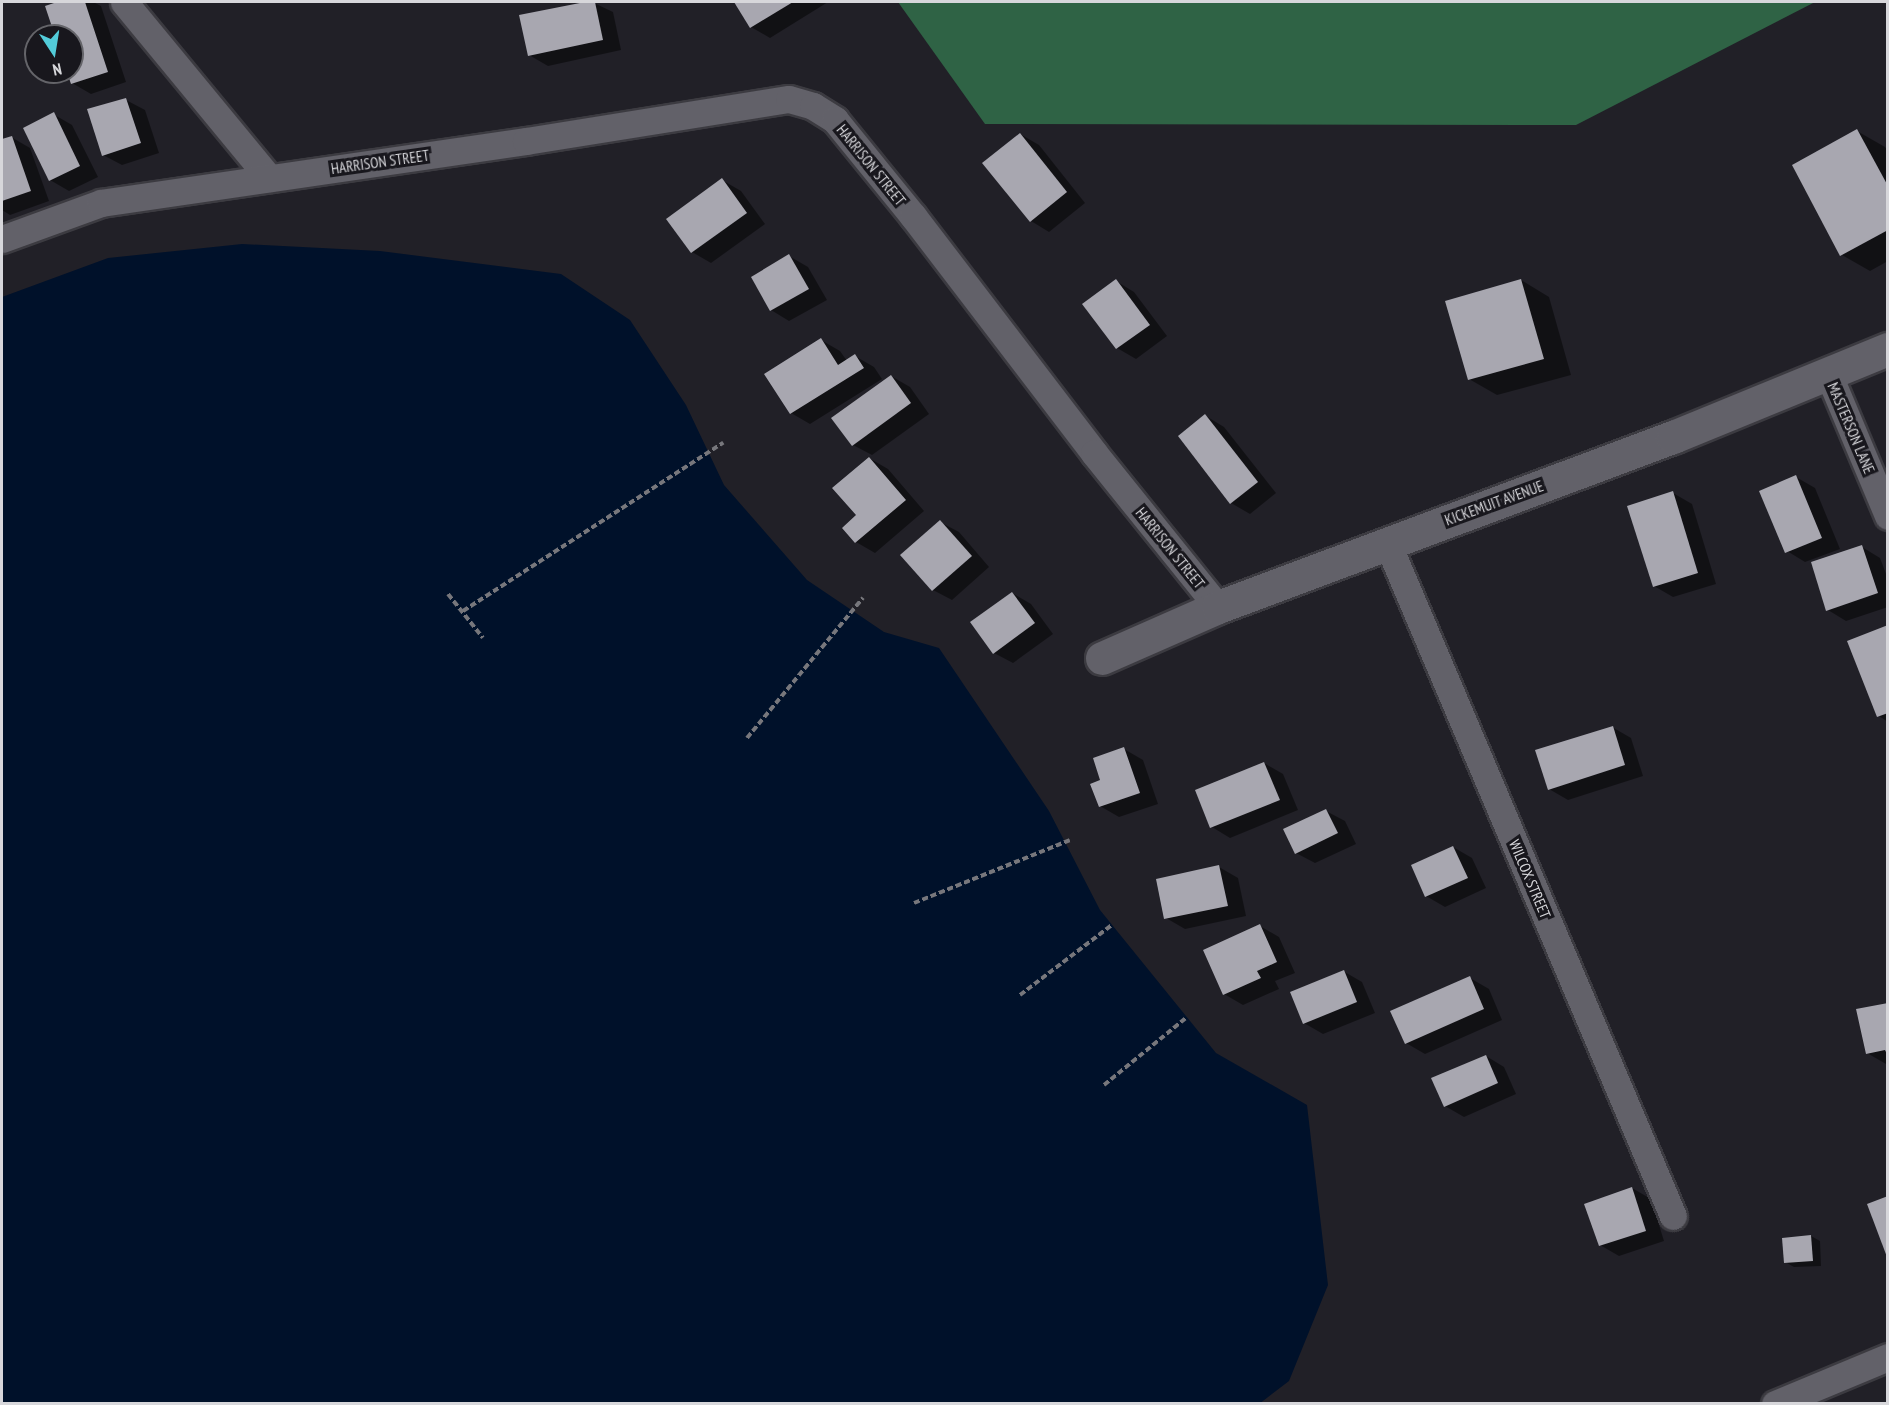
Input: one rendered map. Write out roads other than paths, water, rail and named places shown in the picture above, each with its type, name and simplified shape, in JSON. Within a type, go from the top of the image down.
[{"type":"street","points":[[124,2],[269,178]]},
{"type":"street","name":"HARRISON STREET","points":[[2,239],[101,203],[526,141],[789,99],[813,106],[835,120],[913,216],[1094,453],[1218,607]]},
{"type":"street","name":"KICKEMUIT AVENUE","points":[[1102,658],[1218,607],[1673,437],[1887,349]]},
{"type":"street","name":"MASTERSON LANE","points":[[1828,373],[1887,516]]},
{"type":"street","name":"WILCOX STREET","points":[[1387,542],[1673,1216]]},
{"type":"street","points":[[1775,1404],[1887,1357]]},
{"type":"water","points":[[242,244],[380,251],[561,274],[630,320],[686,405],[724,485],[807,580],[884,632],[939,648],[1049,811],[1100,910],[1216,1053],[1307,1105],[1328,1285],[1289,1381],[1259,1404],[2,1403],[2,297],[108,258]]}]
